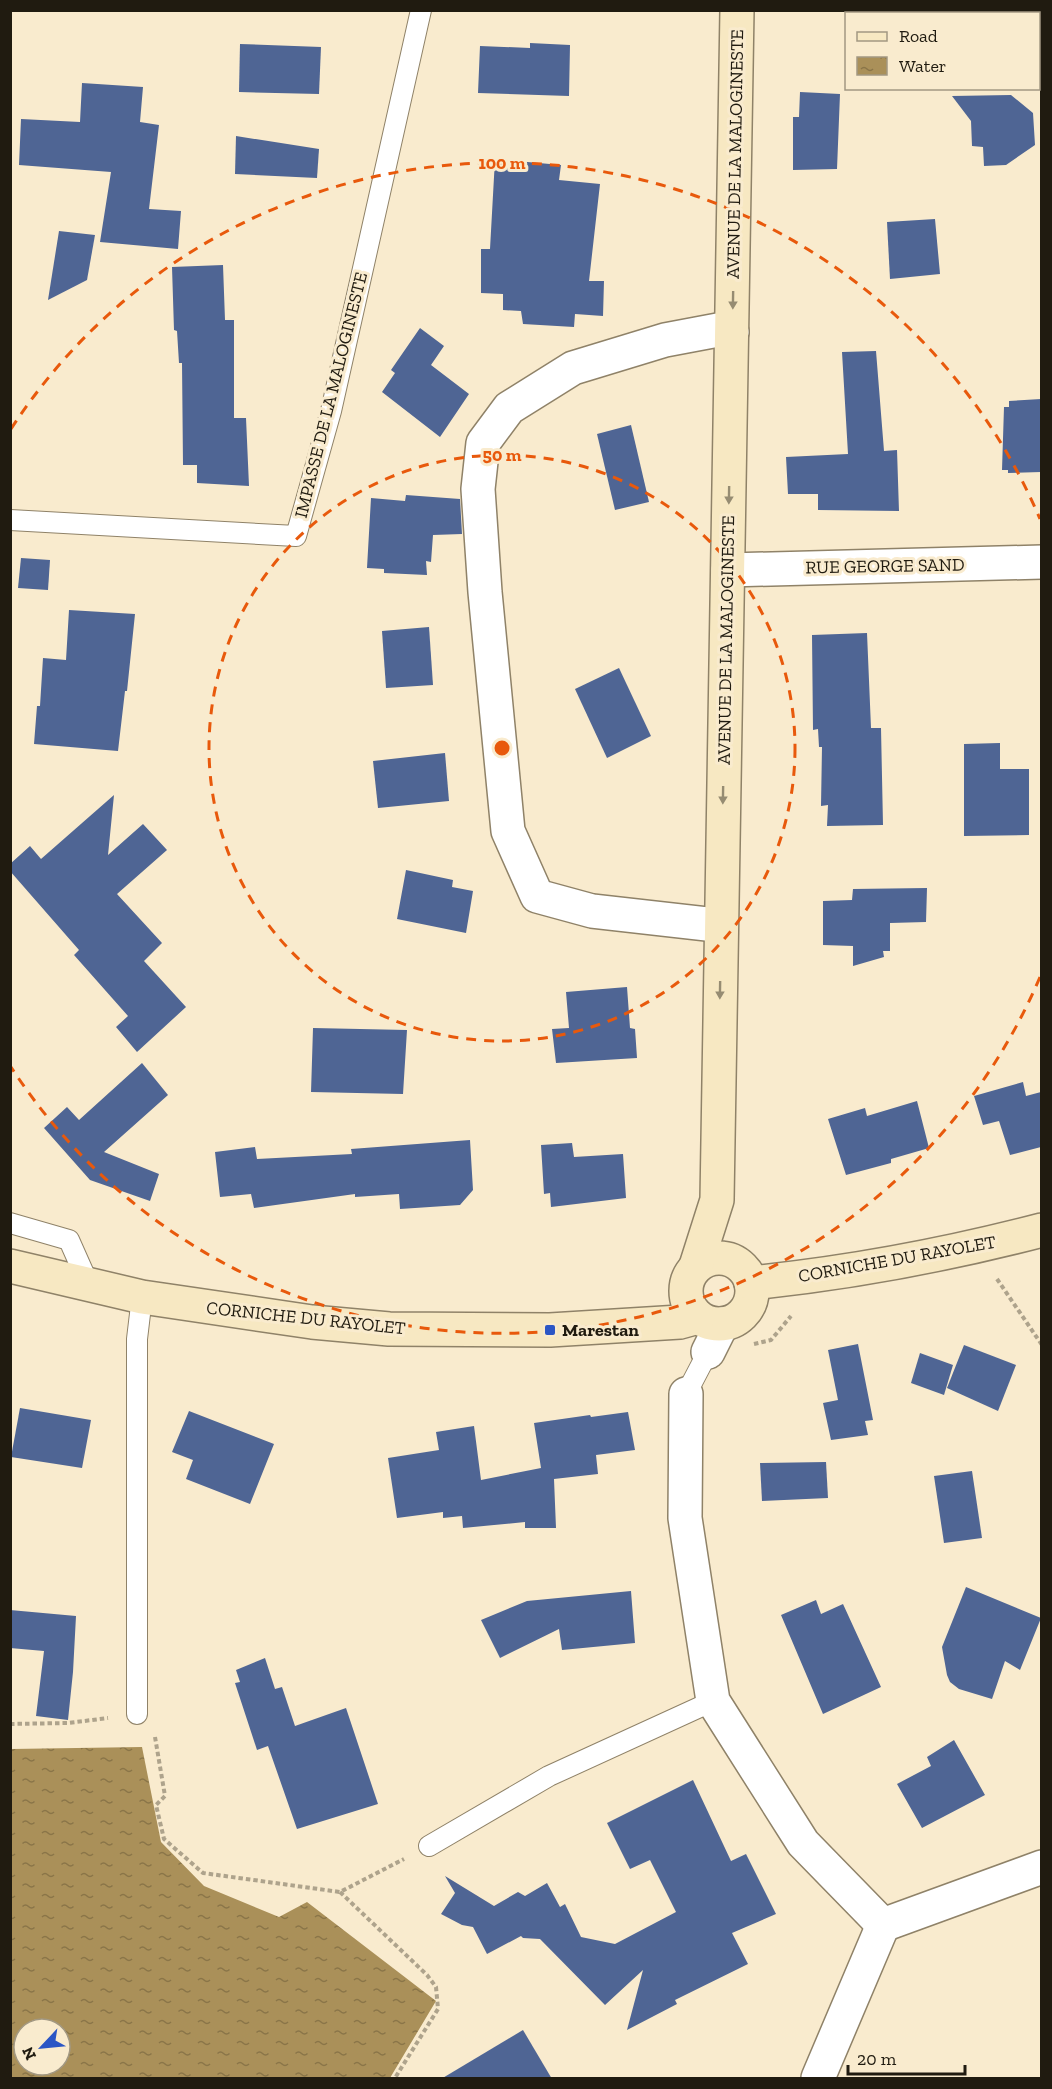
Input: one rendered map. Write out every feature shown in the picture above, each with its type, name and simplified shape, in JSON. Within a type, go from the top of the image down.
[{"type":"main road","name":"AVENUE DE LA MALOGINESTE","points":[[691,1276],[717,1200],[737,10]]},
{"type":"main road","name":"CORNICHE DU RAYOLET","points":[[751,1283],[815,1277],[976,1247],[1041,1230]]},
{"type":"main road","name":"CORNICHE DU RAYOLET","points":[[10,1266],[142,1297],[312,1322],[389,1329],[550,1330],[607,1327],[680,1322],[709,1331],[737,1319],[746,1312],[753,1293],[751,1283],[747,1272],[729,1259],[706,1260],[669,1300],[607,1327]]},
{"type":"main road","points":[[691,1276],[686,1298],[690,1308],[709,1331]]},
{"type":"street","points":[[721,924],[592,911],[537,896],[508,831],[485,592],[478,489],[483,443],[509,408],[573,368],[665,340],[718,330],[732,332]]},
{"type":"street","name":"RUE GEORGE SAND","points":[[728,570],[1041,562]]},
{"type":"street","points":[[686,1394],[685,1518],[713,1701],[803,1843],[883,1925]]},
{"type":"street","points":[[818,2079],[883,1925],[1041,1867]]},
{"type":"lane","name":"IMPASSE DE LA MALOGINESTE","points":[[10,520],[296,536],[330,411],[421,10]]},
{"type":"lane","points":[[10,1223],[69,1240],[88,1285]]},
{"type":"lane","points":[[137,1714],[136,1339],[142,1297]]},
{"type":"lane","points":[[686,1394],[709,1331]]},
{"type":"lane","points":[[429,1846],[549,1776],[713,1701]]},
{"type":"path","points":[[976,1247],[1041,1345]]},
{"type":"path","points":[[10,1724],[68,1723],[137,1714],[153,1729],[165,1796],[156,1805],[164,1839],[203,1873],[340,1892],[429,1846]]},
{"type":"path","points":[[340,1892],[436,1987],[438,2009],[395,2079]]},
{"type":"water","points":[[142,1747],[161,1842],[204,1886],[279,1917],[307,1902],[436,2001],[390,2078],[11,2078],[11,1749]]},
{"type":"building","points":[[530,43],[570,45],[569,96],[478,93],[480,46],[530,48]]},
{"type":"building","points":[[240,44],[321,47],[319,94],[239,92]]},
{"type":"building","points":[[82,83],[143,87],[140,122],[159,125],[149,209],[181,211],[178,249],[100,242],[111,172],[19,165],[21,119],[80,122]]},
{"type":"building","points":[[800,92],[840,94],[837,169],[793,170],[793,117],[799,117]]},
{"type":"building","points":[[1011,95],[1033,113],[1035,145],[1006,165],[984,166],[983,147],[972,146],[971,121],[952,96]]},
{"type":"building","points":[[236,136],[319,149],[317,178],[235,174]]},
{"type":"building","points":[[495,159],[561,165],[559,180],[600,184],[589,281],[604,281],[603,316],[575,314],[574,327],[523,324],[521,311],[503,310],[503,294],[481,293],[481,249],[490,249]]},
{"type":"building","points":[[935,219],[940,274],[890,279],[887,222]]},
{"type":"building","points":[[59,231],[95,235],[87,280],[48,300]]},
{"type":"building","points":[[223,265],[225,320],[234,320],[234,418],[246,418],[249,486],[197,483],[197,465],[183,465],[182,363],[179,363],[177,331],[174,330],[172,267]]},
{"type":"building","points":[[420,328],[444,346],[431,365],[469,394],[440,437],[382,392],[395,373],[391,370]]},
{"type":"building","points":[[876,351],[884,451],[897,450],[899,511],[818,510],[818,494],[788,494],[786,457],[848,454],[842,352]]},
{"type":"building","points":[[1041,399],[1041,472],[1008,473],[1008,470],[1002,470],[1004,407],[1009,407],[1009,401]]},
{"type":"building","points":[[631,425],[649,502],[615,510],[597,434]]},
{"type":"building","points":[[406,495],[460,499],[462,534],[433,535],[431,562],[426,561],[427,575],[384,573],[384,569],[367,568],[371,498],[405,501]]},
{"type":"building","points":[[21,558],[50,560],[48,590],[18,588]]},
{"type":"building","points":[[69,610],[135,614],[118,751],[34,744],[37,706],[40,706],[43,658],[66,660]]},
{"type":"building","points":[[429,627],[433,685],[386,688],[382,631]]},
{"type":"building","points":[[867,633],[871,728],[881,728],[883,825],[827,826],[828,805],[821,806],[822,747],[819,747],[818,729],[813,730],[812,635]]},
{"type":"building","points":[[619,668],[651,736],[607,758],[575,689]]},
{"type":"building","points":[[1000,743],[1000,769],[1029,769],[1029,835],[964,836],[964,744]]},
{"type":"building","points":[[445,753],[449,801],[378,808],[373,761]]},
{"type":"building","points":[[114,795],[108,855],[143,824],[167,850],[117,894],[162,943],[144,961],[186,1007],[137,1052],[116,1027],[128,1016],[74,955],[79,950],[10,871],[10,864],[30,846],[41,859]]},
{"type":"building","points":[[406,870],[453,880],[452,887],[473,891],[466,933],[397,919]]},
{"type":"building","points":[[927,888],[926,922],[890,923],[890,951],[883,951],[884,957],[853,966],[853,946],[823,945],[823,901],[852,900],[853,889]]},
{"type":"building","points":[[627,987],[630,1028],[635,1029],[637,1058],[556,1063],[552,1029],[569,1028],[566,992]]},
{"type":"building","points":[[313,1028],[407,1030],[403,1094],[311,1092]]},
{"type":"building","points":[[142,1063],[168,1095],[104,1152],[159,1174],[150,1201],[90,1180],[44,1128],[67,1107],[79,1120]]},
{"type":"building","points":[[1023,1082],[1026,1096],[1041,1092],[1041,1147],[1010,1155],[999,1121],[983,1125],[974,1096]]},
{"type":"building","points":[[917,1101],[929,1148],[891,1159],[891,1163],[846,1175],[828,1119],[865,1108],[867,1116]]},
{"type":"building","points":[[470,1140],[473,1190],[460,1205],[400,1209],[399,1194],[355,1197],[355,1194],[254,1208],[251,1194],[220,1197],[215,1152],[255,1147],[257,1159],[352,1154],[351,1149]]},
{"type":"building","points":[[572,1143],[574,1157],[623,1154],[626,1198],[551,1207],[550,1193],[544,1194],[541,1145]]},
{"type":"building","points":[[858,1344],[873,1420],[865,1421],[868,1435],[831,1440],[823,1403],[838,1400],[828,1350]]},
{"type":"building","points":[[964,1345],[1016,1365],[998,1411],[947,1388]]},
{"type":"building","points":[[920,1353],[953,1365],[944,1395],[911,1383]]},
{"type":"building","points":[[20,1408],[91,1420],[82,1468],[11,1457]]},
{"type":"building","points":[[189,1411],[274,1444],[250,1504],[186,1479],[193,1460],[172,1452]]},
{"type":"building","points":[[628,1412],[635,1450],[596,1455],[598,1474],[554,1479],[556,1528],[525,1528],[525,1522],[463,1528],[462,1516],[443,1518],[443,1512],[397,1518],[388,1458],[439,1450],[436,1432],[474,1426],[481,1480],[541,1468],[534,1423]]},
{"type":"building","points":[[826,1462],[828,1498],[762,1501],[760,1463]]},
{"type":"building","points":[[972,1471],[982,1538],[944,1543],[934,1476]]},
{"type":"building","points":[[966,1587],[1041,1618],[1020,1670],[1005,1661],[992,1699],[959,1689],[950,1682],[947,1675],[942,1647]]},
{"type":"building","points":[[631,1591],[635,1643],[562,1650],[559,1629],[500,1658],[481,1620],[527,1601]]},
{"type":"building","points":[[816,1600],[821,1614],[843,1604],[881,1687],[823,1714],[781,1615]]},
{"type":"building","points":[[10,1610],[76,1616],[68,1720],[36,1716],[44,1651],[10,1648]]},
{"type":"building","points":[[265,1658],[275,1689],[282,1687],[295,1726],[346,1708],[378,1804],[297,1829],[268,1746],[257,1750],[235,1683],[240,1682],[236,1670]]},
{"type":"building","points":[[954,1740],[985,1795],[922,1828],[897,1784],[931,1766],[927,1757]]},
{"type":"building","points":[[693,1780],[731,1861],[746,1854],[776,1914],[732,1933],[748,1964],[675,2000],[677,2004],[627,2030],[643,1970],[605,2005],[540,1939],[521,1936],[487,1954],[473,1927],[462,1925],[441,1914],[455,1893],[445,1876],[494,1906],[518,1892],[525,1896],[547,1883],[560,1907],[565,1904],[581,1937],[615,1944],[676,1912],[650,1860],[630,1869],[607,1823]]},
{"type":"building","points":[[523,2030],[552,2079],[441,2079]]},
{"type":"place","name":"Marestan","points":[[550,1330]]}]
